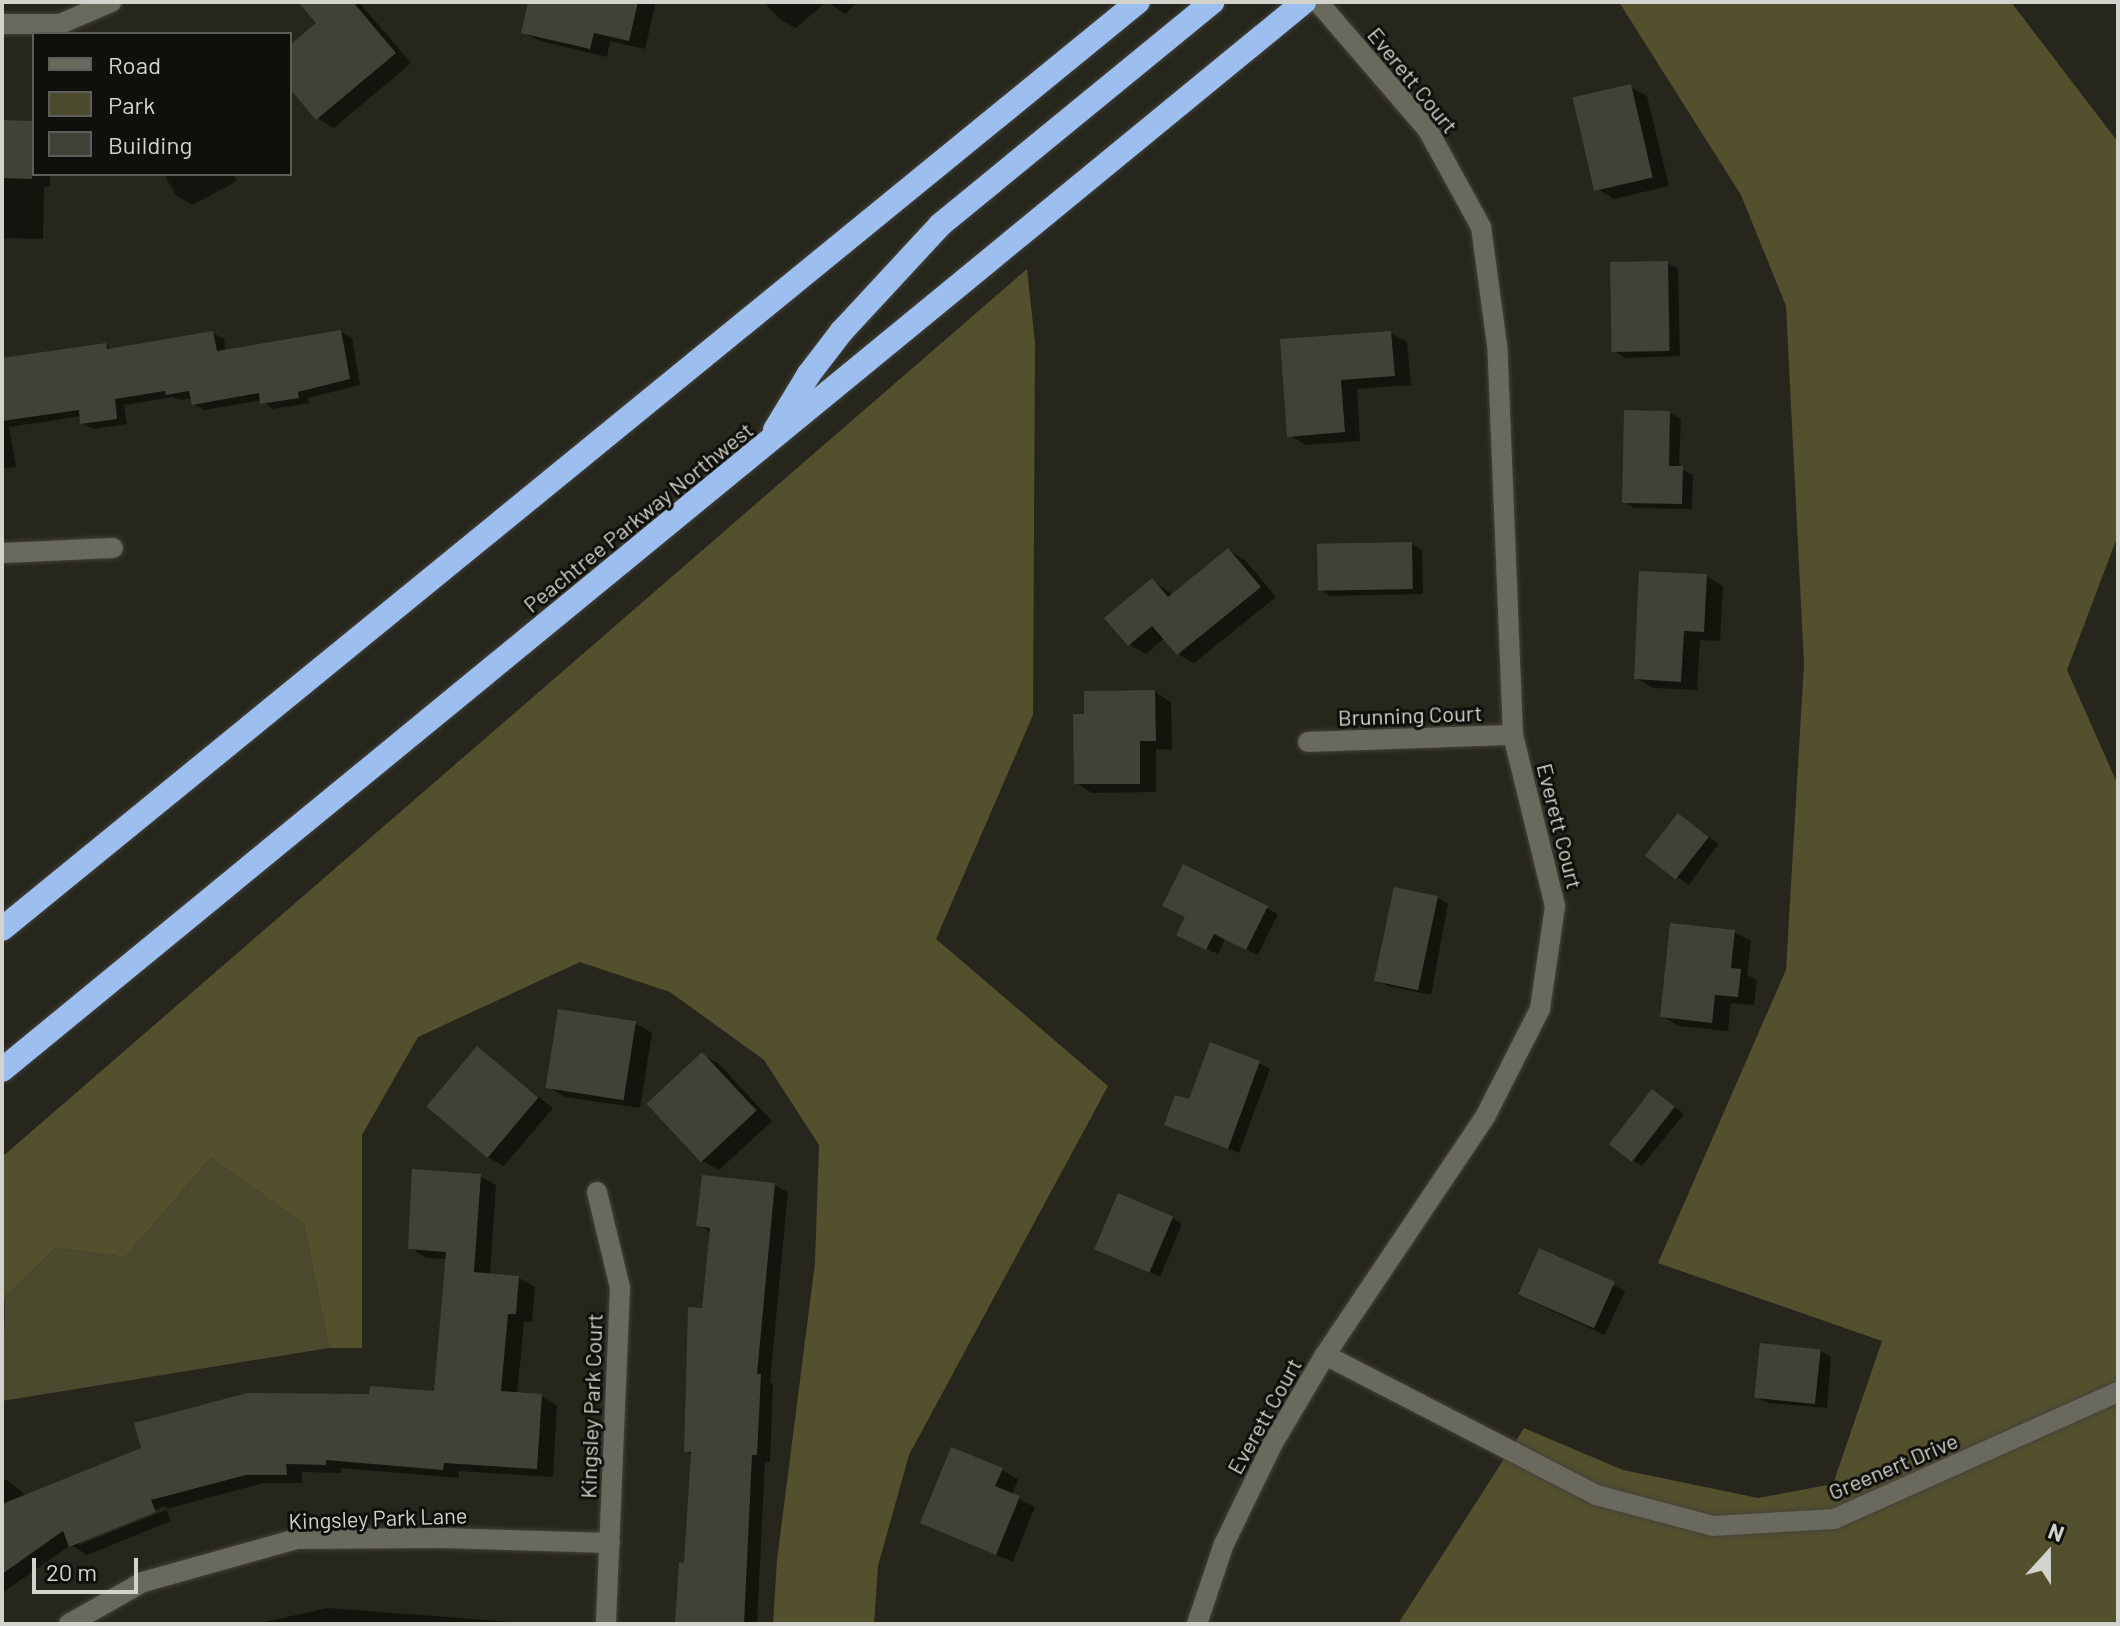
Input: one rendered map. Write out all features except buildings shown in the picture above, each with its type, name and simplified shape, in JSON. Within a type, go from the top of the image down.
[{"type":"highway","points":[[765,446],[825,352],[911,253],[970,198],[1212,2]]},
{"type":"highway","name":"Peachtree Parkway Northwest","points":[[2,1070],[1304,2]]},
{"type":"highway","points":[[2,929],[1135,4]]},
{"type":"street","points":[[2,24],[60,24],[111,2]]},
{"type":"street","name":"Everett Court","points":[[1197,1624],[1224,1544],[1273,1443],[1325,1355],[1486,1115],[1540,1009],[1555,906],[1513,735],[1497,345],[1481,227],[1428,130],[1318,2]]},
{"type":"street","points":[[2,553],[113,548]]},
{"type":"street","name":"Brunning Court","points":[[1308,742],[1513,735]]},
{"type":"street","name":"Kingsley Park Court","points":[[597,1192],[620,1288],[606,1624]]},
{"type":"street","name":"Greenert Drive","points":[[1325,1355],[1596,1495],[1713,1526],[1834,1519],[2118,1392]]},
{"type":"street","name":"Kingsley Park Lane","points":[[69,1624],[143,1582],[297,1539],[441,1538],[610,1543]]},
{"type":"green space","points":[[211,1158],[304,1224],[329,1348],[2,1401],[5,1297],[55,1248],[125,1257]]},
{"type":"shaded area","points":[[1619,2],[2011,2],[2118,142],[2118,535],[2067,670],[2118,785],[2118,1624],[1398,1624],[1524,1428],[1623,1470],[1758,1498],[1833,1484],[1882,1341],[1658,1263],[1786,970],[1804,664],[1786,306],[1741,195]]},
{"type":"shaded area","points":[[1027,269],[1035,343],[1033,715],[936,939],[1108,1086],[909,1455],[878,1566],[874,1624],[773,1624],[777,1560],[815,1263],[819,1145],[764,1060],[670,992],[580,962],[418,1037],[362,1135],[362,1348],[329,1348],[304,1224],[211,1158],[125,1257],[55,1248],[5,1297],[2,1334],[2,1157]]}]
